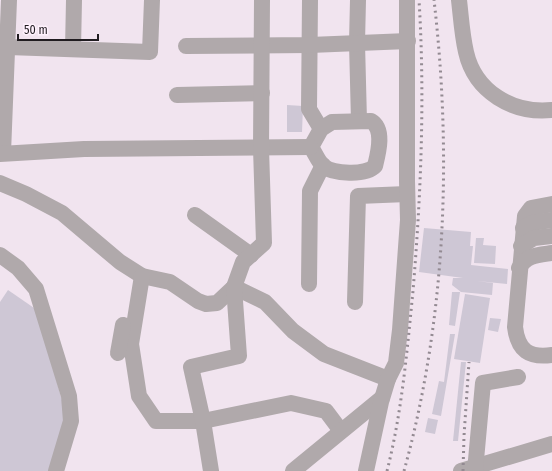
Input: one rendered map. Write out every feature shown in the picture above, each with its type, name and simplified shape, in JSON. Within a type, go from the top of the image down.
[{"type":"street","points":[[9,0],[2,154],[84,150],[311,147]]},
{"type":"street","points":[[72,49],[74,0]]},
{"type":"street","points":[[8,47],[150,52],[152,0]]},
{"type":"street","points":[[211,471],[203,421],[191,367],[239,356],[234,287],[243,262],[264,244],[261,148],[262,0]]},
{"type":"street","points":[[310,0],[309,109],[321,129]]},
{"type":"street","points":[[358,0],[356,43],[359,121]]},
{"type":"street","points":[[366,471],[382,398],[396,363],[400,330],[408,220],[408,0]]},
{"type":"street","points":[[453,0],[455,18],[465,51],[476,78],[486,90],[499,99],[514,106],[552,110]]},
{"type":"street","points":[[460,0],[465,51]]},
{"type":"street","points":[[186,46],[310,45],[408,41]]},
{"type":"street","points":[[177,95],[262,93]]},
{"type":"street","points":[[371,121],[375,123],[378,130],[379,147],[375,166],[368,171],[339,172],[323,165],[311,147],[321,129],[332,122],[371,121]]},
{"type":"street","points":[[309,284],[310,191],[323,165]]},
{"type":"street","points":[[0,183],[26,194],[62,213],[120,262],[138,273],[170,282],[198,301],[206,304],[217,303],[234,287]]},
{"type":"street","points":[[355,302],[358,196],[407,194]]},
{"type":"street","points":[[552,204],[536,206],[527,211],[521,246],[515,327],[516,337],[524,350],[539,356],[552,355]]},
{"type":"street","points":[[195,215],[251,255]]},
{"type":"street","points":[[523,228],[532,223],[552,220]]},
{"type":"street","points":[[521,246],[534,238],[552,236]]},
{"type":"street","points":[[519,268],[527,258],[534,255],[552,253]]},
{"type":"street","points":[[0,255],[18,268],[36,289],[69,396],[71,421],[56,471]]},
{"type":"street","points":[[118,353],[138,273]]},
{"type":"street","points":[[138,273],[131,344],[139,396],[156,421],[203,421],[291,402],[326,411],[341,431]]},
{"type":"street","points":[[234,287],[265,302],[293,331],[324,354],[388,380]]},
{"type":"street","points":[[518,377],[483,383],[470,470],[552,444]]},
{"type":"street","points":[[293,471],[382,398]]},
{"type":"building","points":[[287,105],[303,106],[302,132],[287,132]]},
{"type":"building","points":[[424,228],[471,232],[470,246],[473,246],[471,265],[508,269],[507,284],[477,281],[493,283],[492,295],[461,292],[452,285],[453,278],[463,278],[419,272]]},
{"type":"building","points":[[476,238],[484,238],[483,245],[496,246],[495,264],[474,263]]},
{"type":"building","points":[[8,290],[37,310],[66,415],[49,471],[0,471],[0,302]]},
{"type":"building","points":[[452,292],[460,292],[455,326],[449,325]]},
{"type":"building","points":[[465,294],[490,298],[480,363],[454,359]]},
{"type":"building","points":[[490,318],[501,319],[498,332],[488,330]]},
{"type":"building","points":[[450,334],[455,334],[441,416],[432,414],[439,381],[444,382]]},
{"type":"building","points":[[461,362],[466,362],[458,441],[453,441]]},
{"type":"building","points":[[428,418],[438,420],[435,434],[425,432]]},
{"type":"railway","points":[[387,471],[397,426],[409,336],[416,255],[422,109],[419,0]]},
{"type":"railway","points":[[404,471],[418,414],[429,355],[437,296],[442,237],[443,118],[440,59],[434,0]]},
{"type":"railway","points":[[463,471],[469,362]]}]
